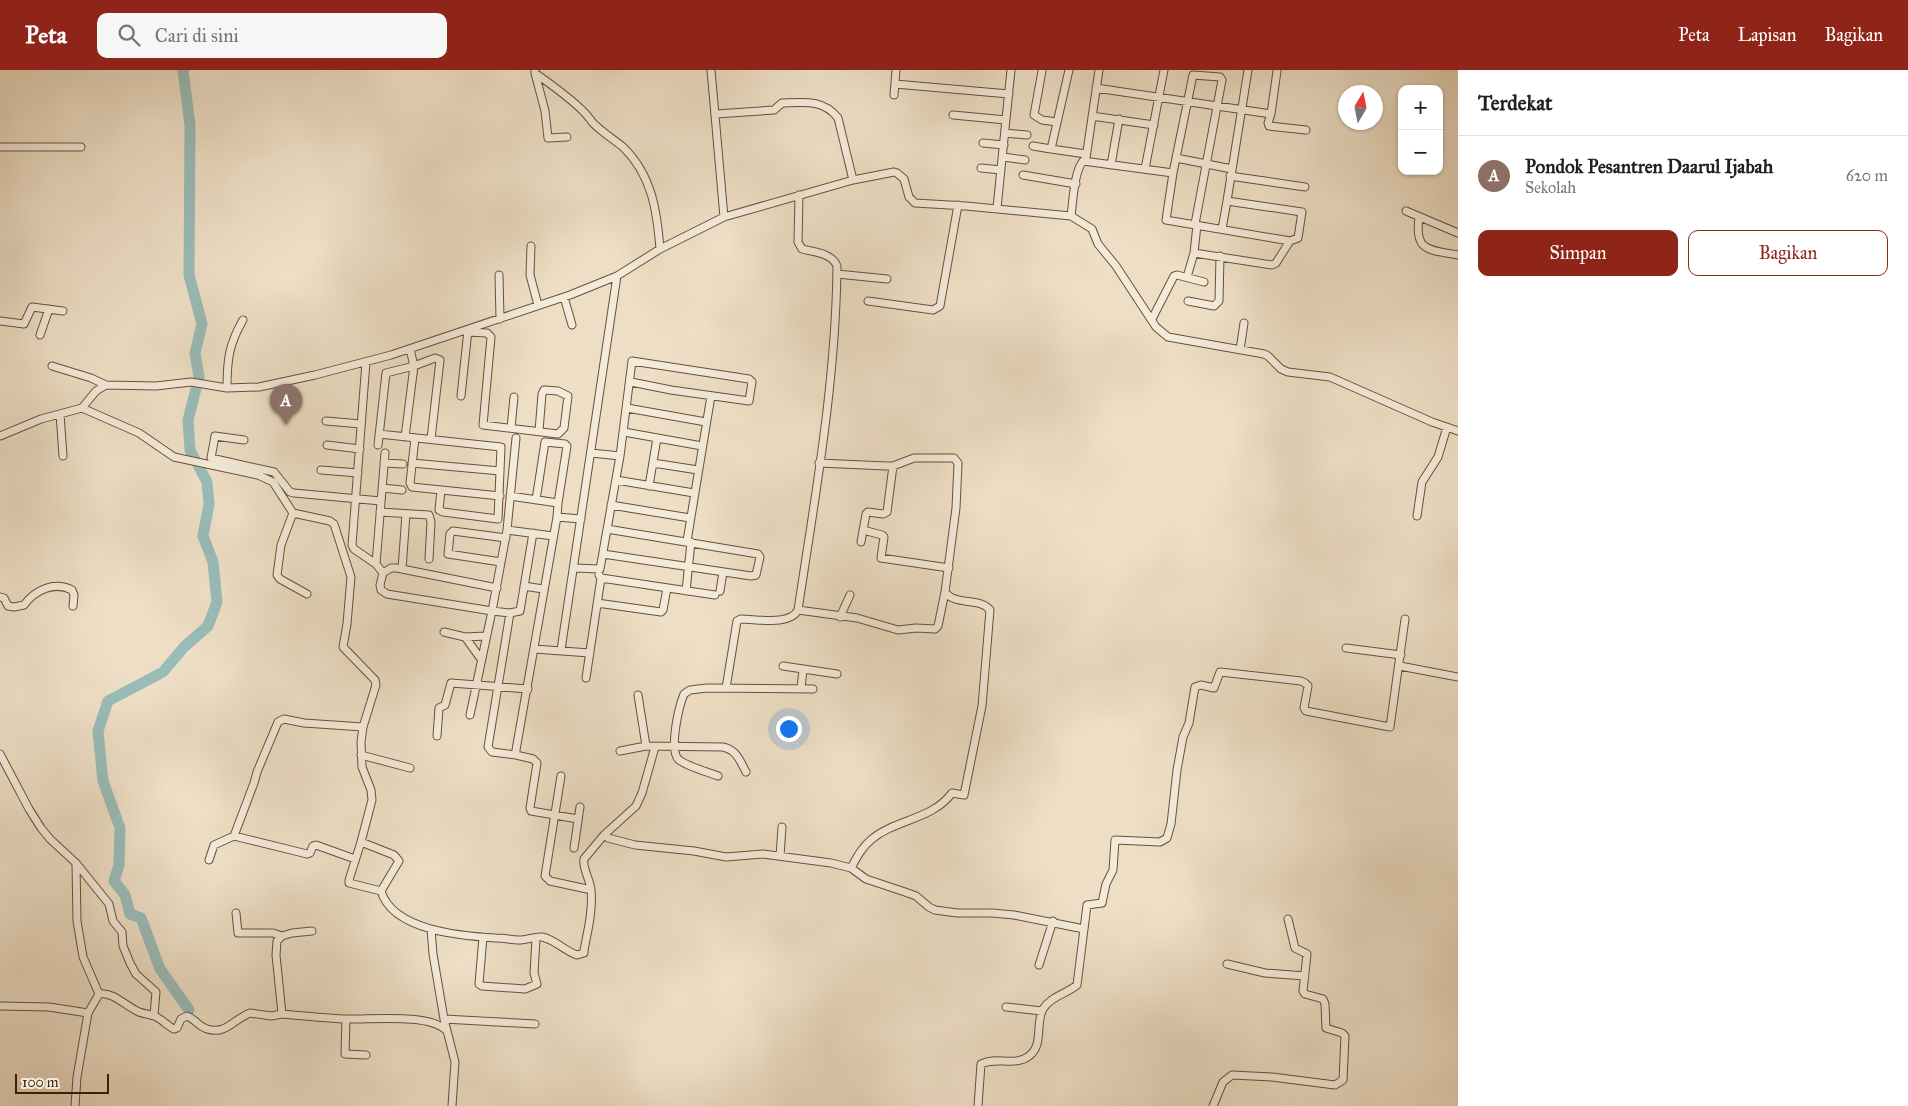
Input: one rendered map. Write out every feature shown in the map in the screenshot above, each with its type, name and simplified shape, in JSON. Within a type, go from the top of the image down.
[{"type":"street","points":[[711,70],[724,217]]},
{"type":"street","points":[[894,95],[896,70]]},
{"type":"street","points":[[997,208],[1011,70]]},
{"type":"street","points":[[1051,148],[1069,70]]},
{"type":"street","points":[[1071,216],[1079,166],[1086,154],[1099,70]]},
{"type":"street","points":[[1145,169],[1164,70]]},
{"type":"street","points":[[1222,229],[1248,70]]},
{"type":"street","points":[[1042,71],[1034,115],[1042,120],[1057,122]]},
{"type":"street","points":[[535,72],[545,111],[548,138],[567,137]]},
{"type":"street","points":[[535,72],[559,90],[582,110],[592,122],[622,146],[640,168],[652,192],[658,221],[660,249]]},
{"type":"street","points":[[1187,277],[1194,253],[1196,225],[1205,164],[1221,78],[1206,72],[1193,74],[1173,173],[1166,219],[1196,225],[1290,241],[1298,238],[1302,212],[1227,201]]},
{"type":"street","points":[[1277,72],[1269,126],[1306,130]]},
{"type":"street","points":[[895,84],[1009,94]]},
{"type":"street","points":[[1096,88],[1270,114]]},
{"type":"street","points":[[716,114],[774,110],[782,103],[809,102],[825,106],[838,118],[853,180]]},
{"type":"street","points":[[952,115],[1006,120]]},
{"type":"street","points":[[1092,116],[1154,125]]},
{"type":"street","points":[[1111,165],[1119,119]]},
{"type":"street","points":[[1005,133],[1026,135]]},
{"type":"street","points":[[984,143],[1004,145]]},
{"type":"street","points":[[1033,146],[1086,154]]},
{"type":"street","points":[[0,147],[81,147]]},
{"type":"street","points":[[1002,157],[1025,160]]},
{"type":"street","points":[[1176,158],[1231,172],[1305,186]]},
{"type":"street","points":[[1083,161],[1173,173]]},
{"type":"street","points":[[980,168],[1001,170]]},
{"type":"street","points":[[52,366],[91,378],[106,385],[156,386],[191,382],[227,388],[259,387],[315,375],[366,362],[468,331],[564,297],[617,276],[660,249],[724,217],[853,180],[897,172],[904,180],[909,197],[915,203],[997,208],[1071,216],[1092,229],[1098,244],[1116,266],[1156,327],[1168,337],[1268,356],[1277,366],[1288,372],[1318,375],[1337,380],[1458,431]]},
{"type":"street","points":[[1023,175],[1076,184]]},
{"type":"street","points":[[726,688],[733,636],[738,620],[786,620],[796,615],[820,462],[834,339],[837,274],[835,260],[830,256],[802,249],[799,246],[799,195]]},
{"type":"street","points":[[868,301],[938,309],[958,205]]},
{"type":"street","points":[[1406,211],[1458,233]]},
{"type":"street","points":[[1419,218],[1417,232],[1419,241],[1424,246],[1458,255]]},
{"type":"street","points":[[1194,253],[1274,264],[1290,241]]},
{"type":"street","points":[[531,246],[530,275],[538,306]]},
{"type":"street","points":[[1188,301],[1214,306],[1219,301],[1220,256]]},
{"type":"street","points":[[837,274],[887,279]]},
{"type":"street","points":[[499,275],[500,319]]},
{"type":"street","points":[[1152,319],[1171,279],[1177,275],[1204,282]]},
{"type":"street","points":[[561,650],[617,276]]},
{"type":"street","points":[[564,297],[572,317],[572,325]]},
{"type":"street","points":[[0,320],[22,324],[26,322],[31,308],[63,311]]},
{"type":"street","points":[[40,335],[49,309]]},
{"type":"street","points":[[227,388],[227,362],[230,346],[243,320]]},
{"type":"street","points":[[1240,350],[1244,323]]},
{"type":"street","points":[[461,396],[468,331]]},
{"type":"street","points":[[468,331],[487,333],[491,337],[483,425],[558,434],[564,428],[568,396],[564,393],[544,390],[542,394],[539,431]]},
{"type":"street","points":[[405,437],[414,366],[410,349]]},
{"type":"street","points":[[378,445],[386,372],[414,366],[434,358],[440,360],[431,439]]},
{"type":"street","points":[[574,568],[600,569],[624,432],[632,361],[749,379],[752,382],[750,401],[630,382]]},
{"type":"street","points":[[366,362],[352,545],[354,549],[376,564],[383,573]]},
{"type":"street","points":[[0,436],[41,419],[82,408],[96,391],[106,385]]},
{"type":"street","points":[[686,591],[690,518],[711,396]]},
{"type":"street","points":[[511,428],[514,397]]},
{"type":"street","points":[[82,408],[132,430],[165,452],[187,460],[258,475],[273,482],[293,514],[330,521],[334,524],[351,577],[343,647],[375,680],[376,685],[363,726],[361,756],[362,767],[372,794],[371,808],[348,880],[349,883],[362,888],[381,891]]},
{"type":"street","points":[[627,408],[706,422]]},
{"type":"street","points":[[60,414],[63,456]]},
{"type":"street","points":[[326,422],[361,424]]},
{"type":"street","points":[[1417,516],[1422,482],[1438,457],[1447,427]]},
{"type":"street","points":[[624,432],[702,446]]},
{"type":"street","points":[[379,434],[501,447],[498,519],[439,510],[441,490]]},
{"type":"street","points":[[244,440],[215,436],[211,458],[274,472],[290,492],[381,501]]},
{"type":"street","points":[[415,438],[410,483],[412,487],[500,496]]},
{"type":"street","points":[[470,715],[497,588],[506,534],[516,438]]},
{"type":"street","points":[[649,486],[657,438]]},
{"type":"street","points":[[516,755],[543,589],[557,517],[567,446],[565,444],[545,442],[536,500]]},
{"type":"street","points":[[327,445],[360,449]]},
{"type":"street","points":[[376,564],[385,453]]},
{"type":"street","points":[[591,453],[620,456]]},
{"type":"street","points":[[798,610],[857,618],[884,624],[898,630],[937,628],[949,568],[956,508],[958,463],[954,458],[914,458],[893,466],[856,466],[820,462]]},
{"type":"street","points":[[653,462],[698,470]]},
{"type":"street","points":[[384,463],[403,464]]},
{"type":"street","points":[[412,463],[500,471]]},
{"type":"street","points":[[861,542],[866,514],[868,512],[883,514],[887,512],[893,466]]},
{"type":"street","points":[[320,470],[358,473]]},
{"type":"street","points":[[616,480],[694,493]]},
{"type":"street","points":[[382,488],[402,490]]},
{"type":"street","points":[[510,496],[558,503]]},
{"type":"street","points":[[611,505],[690,518]]},
{"type":"street","points":[[380,512],[429,515],[431,517],[429,559]]},
{"type":"street","points":[[293,514],[282,545],[277,575],[280,579],[308,594]]},
{"type":"street","points":[[402,569],[406,514]]},
{"type":"street","points":[[557,517],[581,519]]},
{"type":"street","points":[[603,554],[755,576],[759,556],[689,541],[607,529]]},
{"type":"street","points":[[863,530],[875,532],[884,537],[881,558],[949,568]]},
{"type":"street","points":[[501,562],[448,554],[450,534],[453,531],[506,534],[533,533],[553,536]]},
{"type":"street","points":[[497,588],[391,568],[383,573],[380,585],[381,590],[387,594],[492,611],[510,613],[520,611],[533,533]]},
{"type":"street","points":[[586,678],[601,578],[596,570]]},
{"type":"street","points":[[601,578],[686,591],[718,593],[723,572]]},
{"type":"street","points":[[524,586],[543,589]]},
{"type":"street","points":[[0,597],[4,598],[8,606],[24,606],[29,598],[41,590],[50,587],[67,588],[72,590],[74,595],[74,606]]},
{"type":"street","points":[[597,603],[661,612],[667,588]]},
{"type":"street","points":[[851,868],[863,847],[877,835],[941,805],[952,794],[964,795],[982,706],[990,610],[982,604],[949,597],[945,592]]},
{"type":"street","points":[[840,617],[850,595]]},
{"type":"street","points":[[510,613],[488,747],[492,752],[533,759],[538,763],[531,811],[578,819]]},
{"type":"street","points":[[978,1106],[981,1064],[987,1062],[1017,1062],[1030,1056],[1036,1046],[1042,1010],[1054,998],[1077,985],[1087,905],[1102,903],[1106,884],[1112,874],[1115,840],[1160,842],[1167,838],[1171,824],[1183,737],[1190,723],[1196,686],[1214,688],[1220,672],[1301,681],[1305,682],[1308,686],[1304,708],[1306,711],[1390,727],[1400,666],[1405,619]]},
{"type":"street","points":[[444,632],[465,637],[486,636]]},
{"type":"street","points":[[465,637],[481,659]]},
{"type":"street","points":[[1346,648],[1401,655]]},
{"type":"street","points":[[534,649],[590,653]]},
{"type":"street","points":[[783,666],[837,674]]},
{"type":"street","points":[[1400,666],[1458,677]]},
{"type":"street","points":[[801,688],[804,670]]},
{"type":"street","points":[[437,736],[439,708],[445,705],[450,685],[454,683],[528,689]]},
{"type":"street","points":[[718,776],[680,761],[676,756],[674,747],[684,694],[690,690],[726,688],[814,689]]},
{"type":"street","points":[[638,695],[646,746]]},
{"type":"street","points":[[234,836],[257,772],[278,722],[284,719],[304,723],[363,726]]},
{"type":"street","points":[[620,751],[646,746],[713,745],[728,748],[736,753],[746,772]]},
{"type":"street","points":[[361,842],[394,855],[399,861],[381,891],[383,898],[402,916],[431,929],[456,934],[483,937],[545,938],[579,955],[584,953],[592,896],[584,859],[604,835],[636,806],[642,793],[655,747]]},
{"type":"street","points":[[0,754],[41,828],[76,863],[109,904],[110,916],[115,925],[121,930],[124,951],[136,974],[156,992],[154,1015]]},
{"type":"street","points":[[361,756],[410,768]]},
{"type":"street","points":[[561,776],[545,876],[550,881],[587,889]]},
{"type":"street","points":[[574,848],[580,807]]},
{"type":"street","points":[[780,856],[782,827]]},
{"type":"street","points":[[604,835],[608,838],[635,844],[726,857],[756,854],[830,863],[851,868],[866,879],[916,896],[929,907],[936,910],[957,913],[1014,914],[1084,929]]},
{"type":"street","points":[[209,860],[214,845],[234,836],[307,854],[316,845],[355,859]]},
{"type":"street","points":[[76,863],[77,921],[83,957],[99,994]]},
{"type":"street","points":[[236,913],[238,933],[273,933],[282,936]]},
{"type":"street","points":[[1213,1106],[1223,1082],[1232,1075],[1272,1077],[1335,1085],[1343,1080],[1345,1036],[1342,1033],[1326,1028],[1325,1001],[1304,993],[1308,954],[1295,948],[1288,919]]},
{"type":"street","points":[[1039,965],[1053,921]]},
{"type":"street","points":[[431,929],[433,954],[444,1019],[455,1062],[452,1106]]},
{"type":"street","points":[[282,1014],[277,941],[282,936],[312,931]]},
{"type":"street","points":[[483,937],[479,984],[482,986],[524,989],[537,984],[534,973],[536,939]]},
{"type":"street","points":[[1228,964],[1265,973],[1305,976]]},
{"type":"street","points":[[75,1106],[88,1012],[99,994]]},
{"type":"street","points":[[99,994],[110,996],[146,1015],[154,1015],[174,1029],[177,1028],[181,1019],[187,1016],[208,1030],[220,1030],[250,1013],[271,1016],[282,1014],[346,1019],[419,1020],[434,1022],[441,1025],[447,1031]]},
{"type":"street","points":[[0,1006],[48,1007],[88,1012]]},
{"type":"street","points":[[1006,1007],[1042,1010]]},
{"type":"street","points":[[346,1019],[345,1054],[366,1055]]},
{"type":"street","points":[[444,1019],[535,1024]]},
{"type":"waterway","points":[[183,70],[190,125],[189,275],[202,324],[195,353],[199,377],[188,420],[190,450],[207,482],[209,504],[203,536],[213,562],[217,602],[208,626],[184,647],[163,672],[108,701],[98,731],[103,781],[120,828],[119,865],[114,881],[125,895],[130,914],[141,918],[160,969],[189,1010]]},
{"type":"place","name":"Pondok Pesantren Daarul Ijabah","points":[[286,425]]}]
